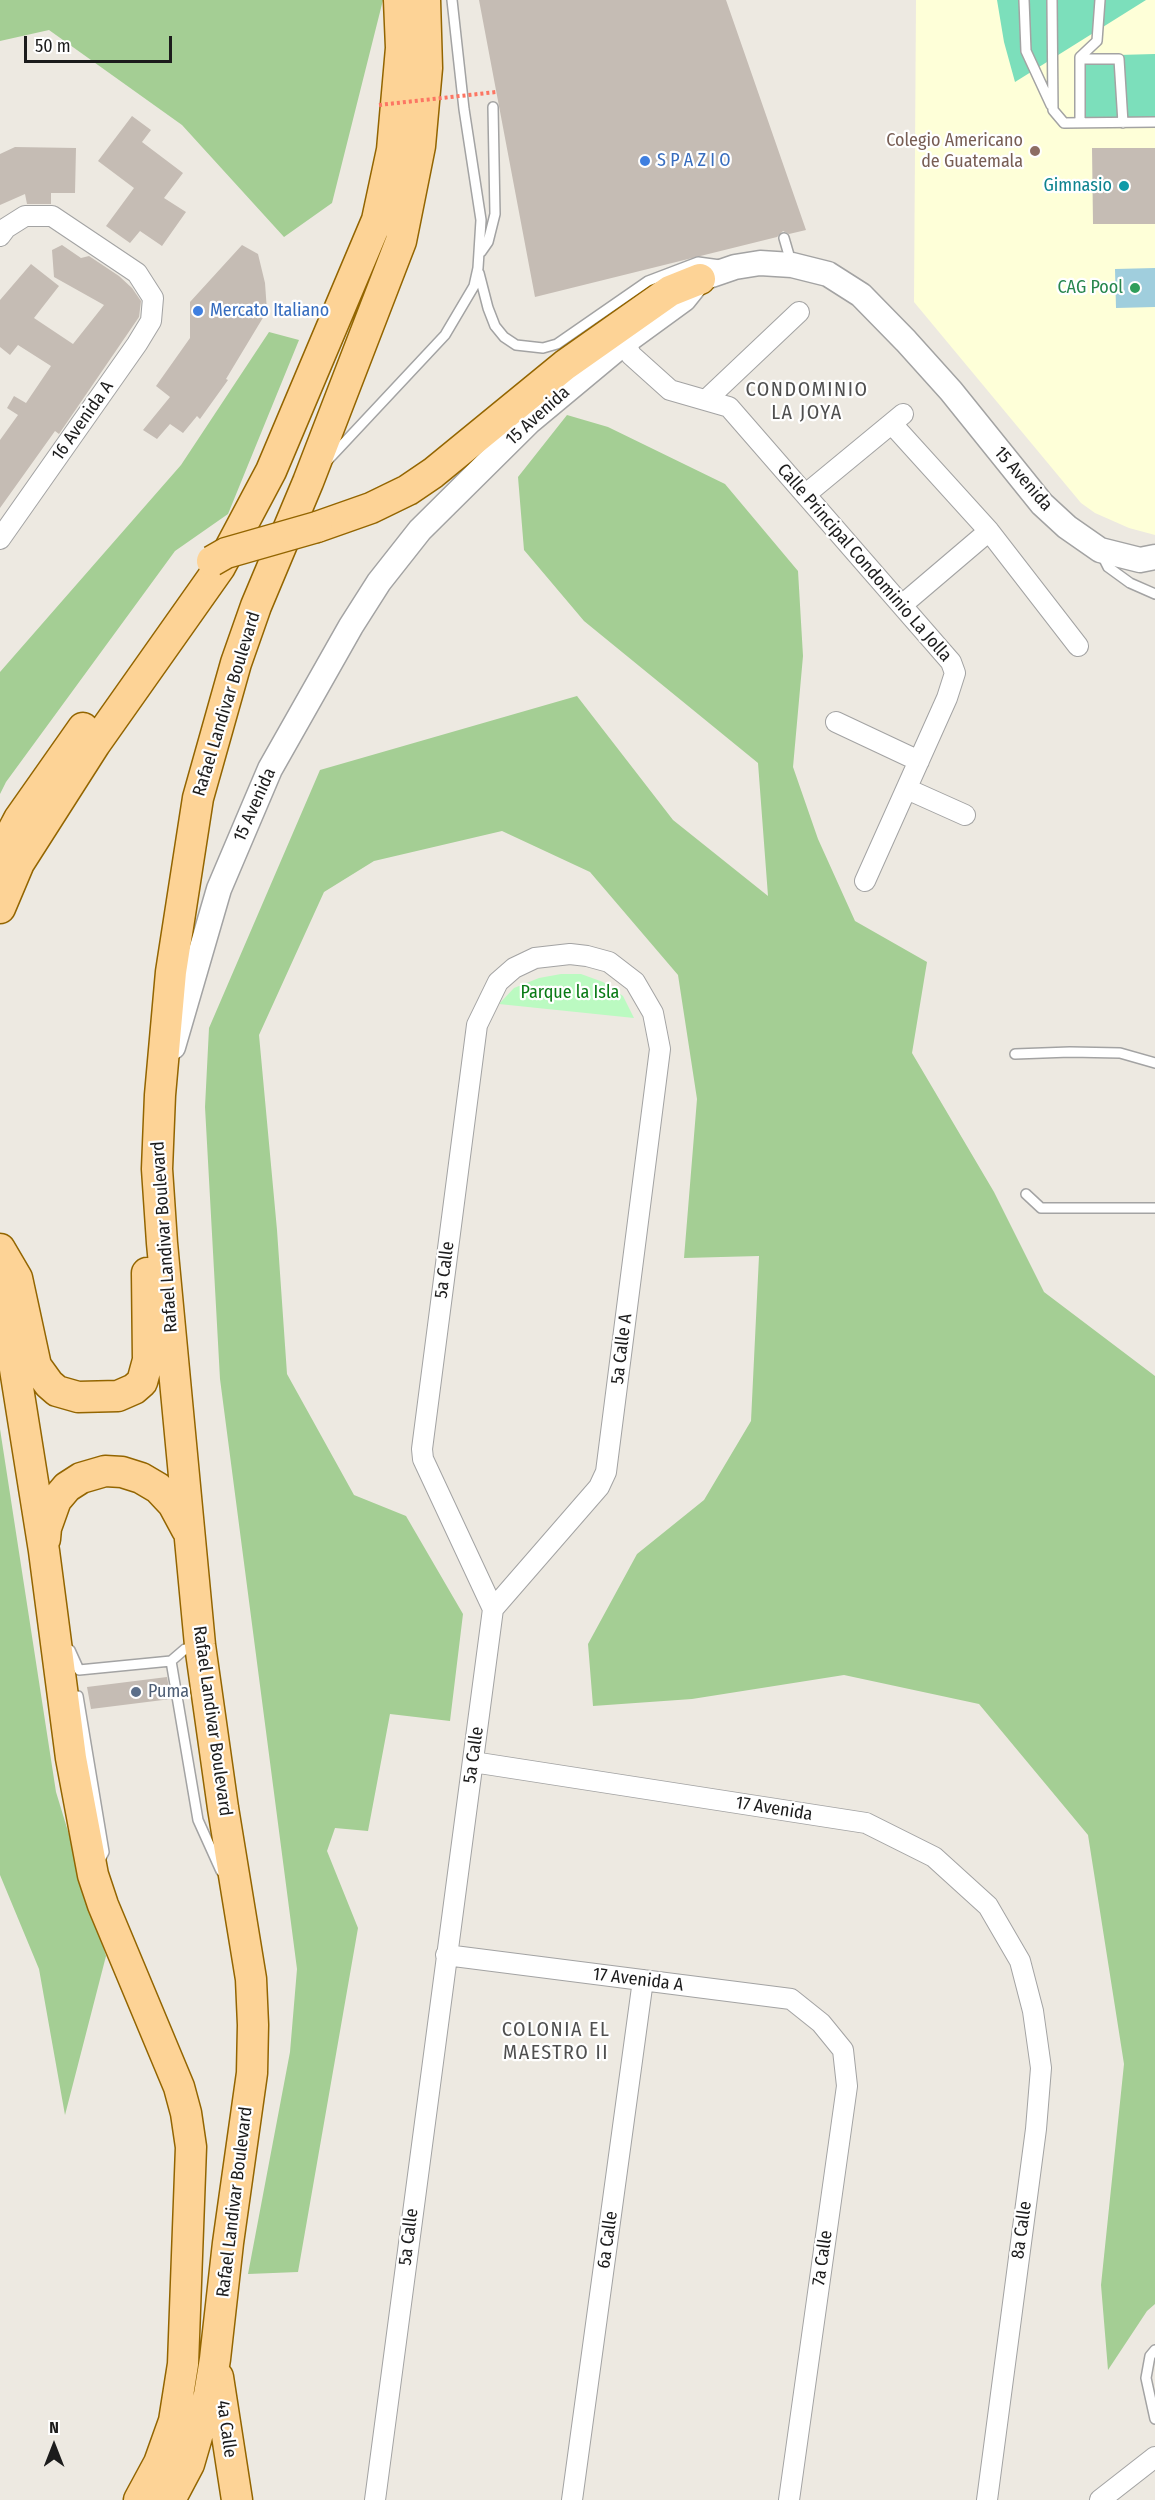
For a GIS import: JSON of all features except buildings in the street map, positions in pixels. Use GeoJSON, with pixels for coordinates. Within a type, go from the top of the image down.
{"type":"FeatureCollection","features":[{"type":"Feature","properties":{"kind":"main road"},"geometry":{"type":"LineString","coordinates":[[0,908],[20,862],[95,744],[220,567],[271,471],[378,220],[392,150],[401,48],[399,0]]}},
{"type":"Feature","properties":{"kind":"main road","name":"Rafael Landivar Boulevard"},"geometry":{"type":"LineString","coordinates":[[170,2500],[189,2464],[209,2395],[252,2073],[251,1978],[200,1645],[157,1169],[160,1095],[171,972],[198,798],[244,638],[308,482],[401,241],[420,146],[427,68],[425,0]]}},
{"type":"Feature","properties":{"kind":"main road"},"geometry":{"type":"LineString","coordinates":[[0,855],[19,819],[165,611],[193,576],[226,553],[360,512],[408,490],[433,473],[565,365],[670,291],[695,281]]}},
{"type":"Feature","properties":{"kind":"main road"},"geometry":{"type":"LineString","coordinates":[[0,1249],[17,1278],[36,1366],[49,1384],[57,1391],[78,1397],[118,1396],[134,1389],[142,1382],[148,1360],[145,1226],[157,1169]]}},
{"type":"Feature","properties":{"kind":"main road","name":"Rafael Landivar Boulevard"},"geometry":{"type":"LineString","coordinates":[[0,1275],[51,1556],[71,1758],[93,1875],[103,1905],[179,2087],[191,2147],[183,2364],[170,2431],[159,2463],[139,2500]]}},
{"type":"Feature","properties":{"kind":"main road"},"geometry":{"type":"LineString","coordinates":[[51,1556],[46,1528],[56,1500],[67,1487],[81,1478],[105,1471],[122,1472],[141,1478],[158,1488],[173,1504],[191,1538]]}},
{"type":"Feature","properties":{"kind":"main road","name":"4a Calle"},"geometry":{"type":"LineString","coordinates":[[215,2359],[237,2500]]}},
{"type":"Feature","properties":{"kind":"street","name":"16 Avenida A"},"geometry":{"type":"LineString","coordinates":[[0,236],[6,228],[25,216],[52,216],[137,273],[153,298],[151,321],[137,344],[0,539]]}},
{"type":"Feature","properties":{"kind":"street","name":"15 Avenida"},"geometry":{"type":"LineString","coordinates":[[160,1095],[219,889],[270,769],[351,626],[379,582],[420,530],[530,421],[625,342],[684,299],[695,281],[735,267],[760,263],[792,265],[828,274],[861,295],[951,391],[1042,504],[1067,527],[1100,550],[1140,560],[1155,557]]}},
{"type":"Feature","properties":{"kind":"street"},"geometry":{"type":"LineString","coordinates":[[706,400],[799,312]]}},
{"type":"Feature","properties":{"kind":"street","name":"Calle Principal Condominio La Jolla"},"geometry":{"type":"LineString","coordinates":[[625,342],[631,355],[670,390],[729,407],[951,662],[955,673],[947,698],[864,881]]}},
{"type":"Feature","properties":{"kind":"street"},"geometry":{"type":"LineString","coordinates":[[806,494],[897,419],[989,531],[1078,646]]}},
{"type":"Feature","properties":{"kind":"street"},"geometry":{"type":"LineString","coordinates":[[902,605],[989,531]]}},
{"type":"Feature","properties":{"kind":"street"},"geometry":{"type":"LineString","coordinates":[[836,722],[919,761]]}},
{"type":"Feature","properties":{"kind":"street"},"geometry":{"type":"LineString","coordinates":[[907,789],[965,815]]}},
{"type":"Feature","properties":{"kind":"street","name":"5a Calle"},"geometry":{"type":"LineString","coordinates":[[375,2500],[493,1609],[423,1460],[422,1449],[477,1025],[498,982],[514,969],[536,958],[570,954],[587,956],[609,962],[636,982],[653,1013],[660,1049]]}},
{"type":"Feature","properties":{"kind":"street","name":"5a Calle A"},"geometry":{"type":"LineString","coordinates":[[493,1609],[599,1487],[606,1472],[660,1049]]}},
{"type":"Feature","properties":{"kind":"street","name":"17 Avenida"},"geometry":{"type":"LineString","coordinates":[[473,1762],[866,1823],[934,1857],[961,1880],[988,1906],[1020,1960]]}},
{"type":"Feature","properties":{"kind":"street","name":"17 Avenida A"},"geometry":{"type":"LineString","coordinates":[[446,1955],[791,2000],[822,2023]]}},
{"type":"Feature","properties":{"kind":"street","name":"8a Calle"},"geometry":{"type":"LineString","coordinates":[[987,2500],[1036,2129],[1041,2067],[1033,2011],[1020,1960]]}},
{"type":"Feature","properties":{"kind":"street","name":"6a Calle"},"geometry":{"type":"LineString","coordinates":[[572,2500],[643,1980]]}},
{"type":"Feature","properties":{"kind":"street","name":"7a Calle"},"geometry":{"type":"LineString","coordinates":[[789,2500],[847,2086],[843,2050],[822,2023]]}},
{"type":"Feature","properties":{"kind":"street"},"geometry":{"type":"LineString","coordinates":[[1100,2500],[1155,2457]]}},
{"type":"Feature","properties":{"kind":"lane"},"geometry":{"type":"LineString","coordinates":[[308,482],[445,335],[474,286],[478,268],[481,220],[464,109],[452,0]]}},
{"type":"Feature","properties":{"kind":"lane"},"geometry":{"type":"LineString","coordinates":[[1024,0],[1026,51],[1053,110],[1064,123],[1155,122]]}},
{"type":"Feature","properties":{"kind":"lane"},"geometry":{"type":"LineString","coordinates":[[1052,0],[1053,110]]}},
{"type":"Feature","properties":{"kind":"lane"},"geometry":{"type":"LineString","coordinates":[[1080,123],[1080,60],[1081,55],[1097,41],[1100,0]]}},
{"type":"Feature","properties":{"kind":"lane"},"geometry":{"type":"LineString","coordinates":[[1080,60],[1119,59],[1122,123]]}},
{"type":"Feature","properties":{"kind":"lane"},"geometry":{"type":"LineString","coordinates":[[479,254],[488,242],[495,214],[493,107]]}},
{"type":"Feature","properties":{"kind":"lane"},"geometry":{"type":"LineString","coordinates":[[784,238],[792,265]]}},
{"type":"Feature","properties":{"kind":"lane"},"geometry":{"type":"LineString","coordinates":[[478,268],[495,326],[504,337],[516,345],[543,348],[557,344],[648,281],[676,268],[698,262],[735,267]]}},
{"type":"Feature","properties":{"kind":"lane"},"geometry":{"type":"LineString","coordinates":[[1100,550],[1108,567],[1130,582],[1155,594]]}},
{"type":"Feature","properties":{"kind":"lane"},"geometry":{"type":"LineString","coordinates":[[1015,1054],[1120,1053],[1155,1063]]}},
{"type":"Feature","properties":{"kind":"lane"},"geometry":{"type":"LineString","coordinates":[[1026,1194],[1041,1208],[1155,1208]]}},
{"type":"Feature","properties":{"kind":"lane"},"geometry":{"type":"LineString","coordinates":[[69,1644],[75,1678]]}},
{"type":"Feature","properties":{"kind":"lane"},"geometry":{"type":"LineString","coordinates":[[71,1655],[79,1670],[171,1661],[185,1649],[200,1645]]}},
{"type":"Feature","properties":{"kind":"lane"},"geometry":{"type":"LineString","coordinates":[[171,1661],[198,1820],[241,1914]]}},
{"type":"Feature","properties":{"kind":"lane"},"geometry":{"type":"LineString","coordinates":[[77,1690],[104,1852],[93,1875]]}},
{"type":"Feature","properties":{"kind":"lane"},"geometry":{"type":"LineString","coordinates":[[1155,2350],[1150,2356],[1146,2378],[1155,2419]]}},
{"type":"Feature","properties":{"kind":"path"},"geometry":{"type":"LineString","coordinates":[[379,105],[496,92]]}},
{"type":"Feature","properties":{"kind":"shaded area","name":"Colegio Americano de Guatemala"},"geometry":{"type":"Polygon","coordinates":[[[916,0],[1155,0],[1155,535],[1129,528],[1095,513],[1081,503],[914,302],[916,0]]]}},
{"type":"Feature","properties":{"kind":"green space"},"geometry":{"type":"Polygon","coordinates":[[[0,0],[383,0],[332,203],[284,237],[182,125],[49,30],[0,41],[0,0]]]}},
{"type":"Feature","properties":{"kind":"green space"},"geometry":{"type":"Polygon","coordinates":[[[997,0],[1146,0],[1015,82],[1004,42],[997,0]]]}},
{"type":"Feature","properties":{"kind":"green space"},"geometry":{"type":"Polygon","coordinates":[[[1155,54],[1155,124],[1083,126],[1081,56],[1155,54]]]}},
{"type":"Feature","properties":{"kind":"green space"},"geometry":{"type":"Polygon","coordinates":[[[269,332],[299,340],[228,514],[175,551],[6,782],[0,794],[0,672],[181,465],[269,332]]]}},
{"type":"Feature","properties":{"kind":"green space"},"geometry":{"type":"Polygon","coordinates":[[[567,415],[608,427],[725,484],[798,571],[803,656],[793,767],[818,839],[855,921],[927,962],[912,1053],[994,1192],[1044,1292],[1155,1376],[1155,2304],[1147,2311],[1108,2370],[1101,2285],[1124,2064],[1088,1835],[979,1704],[844,1675],[692,1699],[593,1706],[588,1644],[637,1554],[704,1500],[751,1421],[759,1256],[684,1258],[697,1099],[678,975],[590,872],[502,831],[374,861],[324,892],[259,1035],[277,1230],[287,1374],[354,1495],[406,1516],[463,1614],[450,1721],[390,1714],[368,1831],[335,1828],[327,1851],[358,1928],[298,2272],[248,2274],[290,2052],[297,1969],[220,1379],[205,1107],[209,1028],[320,770],[577,696],[673,820],[768,896],[758,763],[584,621],[524,550],[518,477],[567,415]]]}},
{"type":"Feature","properties":{"kind":"green space","name":"Parque la Isla"},"geometry":{"type":"Polygon","coordinates":[[[561,974],[581,974],[603,982],[623,996],[634,1018],[499,1004],[514,988],[539,978],[561,974]]]}},
{"type":"Feature","properties":{"kind":"green space"},"geometry":{"type":"Polygon","coordinates":[[[0,1429],[56,1792],[106,1956],[65,2115],[39,1969],[0,1875],[0,1429]]]}},
{"type":"Feature","properties":{"kind":"water","name":"CAG Pool"},"geometry":{"type":"Polygon","coordinates":[[[1155,268],[1155,307],[1116,308],[1115,269],[1155,268]]]}},
{"type":"Feature","properties":{"kind":"place","name":"Colegio Americano de Guatemala"},"geometry":{"type":"Point","coordinates":[1035,151]}},
{"type":"Feature","properties":{"kind":"place","name":"S P A Z I O"},"geometry":{"type":"Point","coordinates":[645,161]}},
{"type":"Feature","properties":{"kind":"place","name":"Gimnasio"},"geometry":{"type":"Point","coordinates":[1124,186]}},
{"type":"Feature","properties":{"kind":"place","name":"CAG Pool"},"geometry":{"type":"Point","coordinates":[1135,288]}},
{"type":"Feature","properties":{"kind":"place","name":"Mercato Italiano"},"geometry":{"type":"Point","coordinates":[198,311]}},
{"type":"Feature","properties":{"kind":"place","name":"Puma"},"geometry":{"type":"Point","coordinates":[136,1692]}},
{"type":"Feature","properties":{"kind":"district","name":"CONDOMINIO LA JOYA"},"geometry":{"type":"Point","coordinates":[807,402]}},
{"type":"Feature","properties":{"kind":"district","name":"COLONIA EL MAESTRO II"},"geometry":{"type":"Point","coordinates":[556,2042]}}]}
